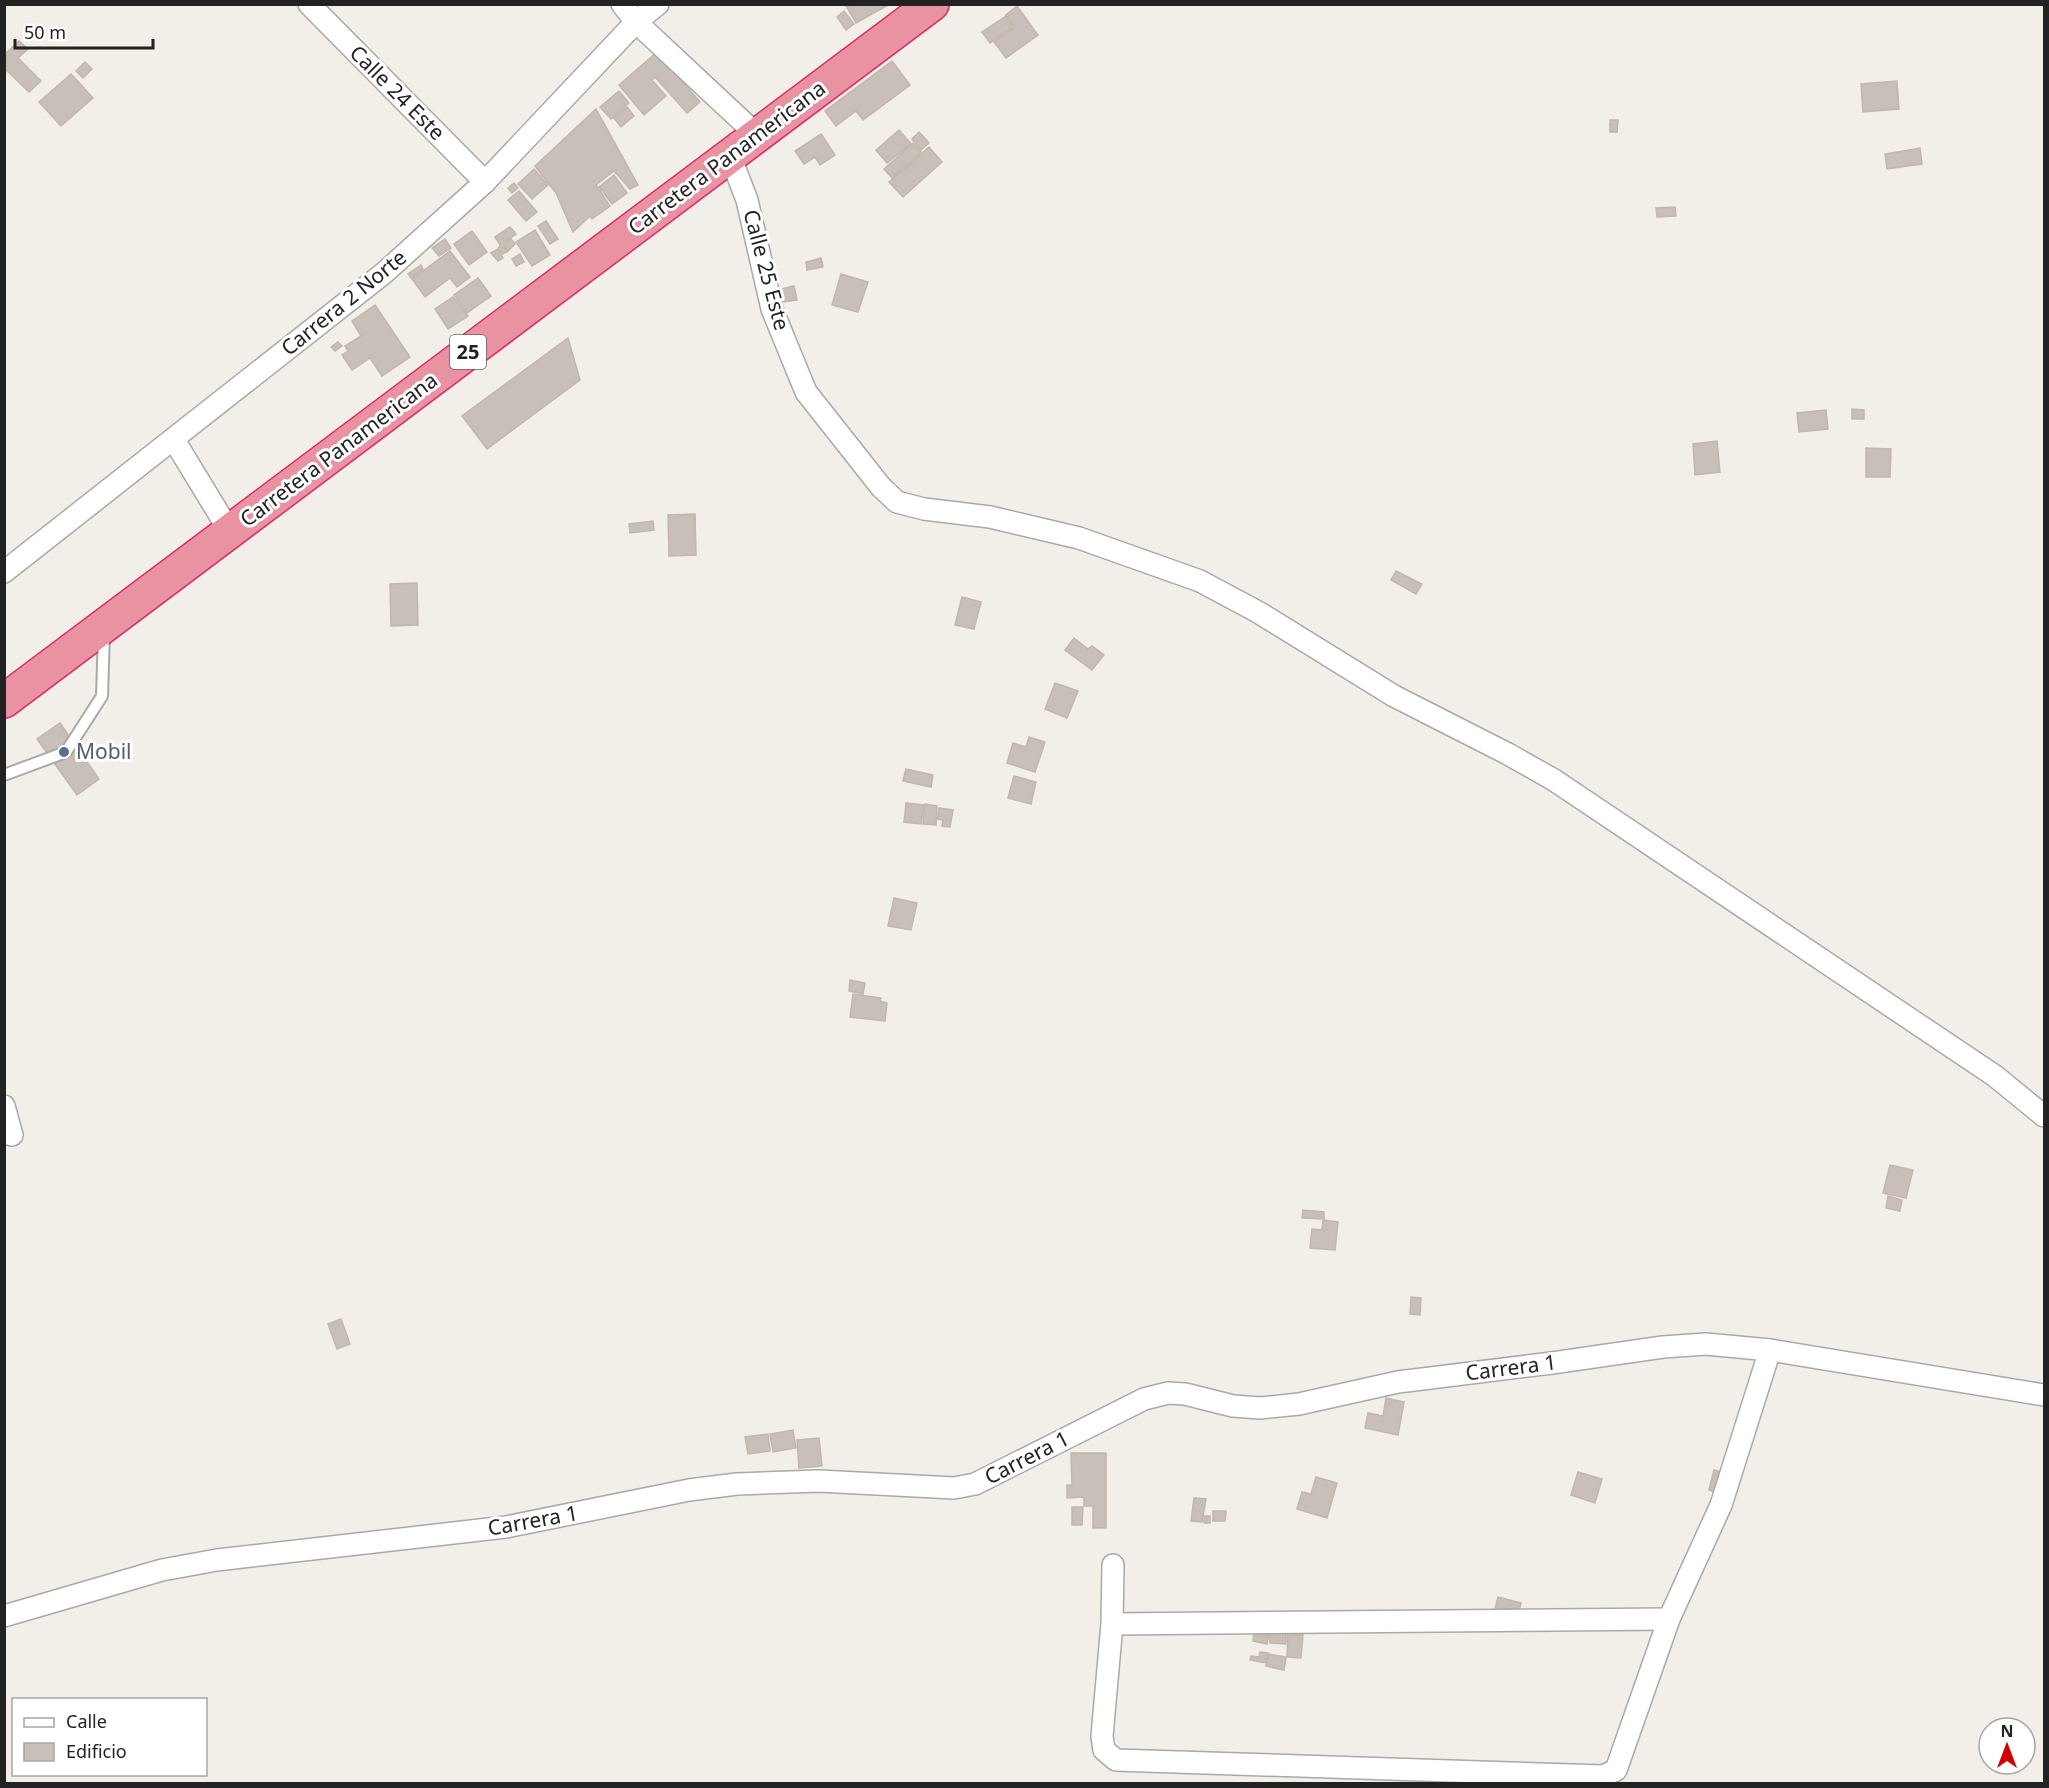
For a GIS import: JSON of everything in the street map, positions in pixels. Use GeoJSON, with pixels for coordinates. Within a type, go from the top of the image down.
{"type":"FeatureCollection","features":[{"type":"Feature","properties":{"kind":"highway","name":"Carretera Panamericana"},"geometry":{"type":"LineString","coordinates":[[4,701],[932,4]]}},
{"type":"Feature","properties":{"kind":"street","name":"Calle 24 Este"},"geometry":{"type":"LineString","coordinates":[[309,4],[485,182]]}},
{"type":"Feature","properties":{"kind":"street"},"geometry":{"type":"LineString","coordinates":[[622,4],[636,22],[757,135]]}},
{"type":"Feature","properties":{"kind":"street","name":"Carrera 2 Norte"},"geometry":{"type":"LineString","coordinates":[[4,572],[384,273],[485,182],[636,22],[658,4]]}},
{"type":"Feature","properties":{"kind":"street","name":"Calle 25 Este"},"geometry":{"type":"LineString","coordinates":[[730,156],[747,200],[772,309],[806,392],[881,487],[897,502],[924,509],[990,518],[1079,538],[1200,581],[1258,612],[1394,696],[1554,780],[1995,1076],[2044,1116]]}},
{"type":"Feature","properties":{"kind":"street"},"geometry":{"type":"LineString","coordinates":[[174,440],[230,532]]}},
{"type":"Feature","properties":{"kind":"street"},"geometry":{"type":"LineString","coordinates":[[4,1106],[12,1136]]}},
{"type":"Feature","properties":{"kind":"street","name":"Carrera 1"},"geometry":{"type":"LineString","coordinates":[[4,1616],[162,1570],[217,1560],[506,1527],[689,1490],[737,1484],[819,1481],[954,1488],[975,1484],[1144,1399],[1168,1393],[1185,1394],[1233,1406],[1260,1408],[1299,1404],[1398,1382],[1663,1347],[1706,1344],[1770,1350],[2044,1395]]}},
{"type":"Feature","properties":{"kind":"street"},"geometry":{"type":"LineString","coordinates":[[1113,1565],[1112,1624],[1102,1736],[1104,1750],[1116,1760],[1603,1776],[1616,1770],[1669,1619],[1721,1505],[1770,1350]]}},
{"type":"Feature","properties":{"kind":"street"},"geometry":{"type":"LineString","coordinates":[[1112,1624],[1669,1619]]}},
{"type":"Feature","properties":{"kind":"lane"},"geometry":{"type":"LineString","coordinates":[[4,775],[66,752],[102,696],[104,626]]}},
{"type":"Feature","properties":{"kind":"building"},"geometry":{"type":"Polygon","coordinates":[[[845,4],[890,4],[856,23],[845,4]]]}},
{"type":"Feature","properties":{"kind":"building"},"geometry":{"type":"Polygon","coordinates":[[[1017,6],[1038,35],[1006,58],[994,42],[1015,27],[1006,15],[1017,6]]]}},
{"type":"Feature","properties":{"kind":"building"},"geometry":{"type":"Polygon","coordinates":[[[844,11],[854,24],[846,30],[837,17],[844,11]]]}},
{"type":"Feature","properties":{"kind":"building"},"geometry":{"type":"Polygon","coordinates":[[[1006,16],[1013,27],[990,43],[982,32],[1006,16]]]}},
{"type":"Feature","properties":{"kind":"building"},"geometry":{"type":"Polygon","coordinates":[[[19,41],[28,49],[18,58],[41,81],[29,92],[4,68],[4,55],[19,41]]]}},
{"type":"Feature","properties":{"kind":"building"},"geometry":{"type":"Polygon","coordinates":[[[657,52],[700,102],[687,113],[655,77],[652,80],[666,96],[644,115],[619,85],[657,52]]]}},
{"type":"Feature","properties":{"kind":"building"},"geometry":{"type":"Polygon","coordinates":[[[892,61],[910,85],[863,120],[856,111],[836,126],[825,111],[892,61]]]}},
{"type":"Feature","properties":{"kind":"building"},"geometry":{"type":"Polygon","coordinates":[[[85,62],[92,69],[83,78],[76,71],[85,62]]]}},
{"type":"Feature","properties":{"kind":"building"},"geometry":{"type":"Polygon","coordinates":[[[71,74],[93,98],[61,126],[39,102],[71,74]]]}},
{"type":"Feature","properties":{"kind":"building"},"geometry":{"type":"Polygon","coordinates":[[[1897,81],[1899,109],[1863,112],[1861,84],[1897,81]]]}},
{"type":"Feature","properties":{"kind":"building"},"geometry":{"type":"Polygon","coordinates":[[[619,91],[629,103],[611,119],[600,107],[619,91]]]}},
{"type":"Feature","properties":{"kind":"building"},"geometry":{"type":"Polygon","coordinates":[[[627,107],[634,116],[621,127],[614,118],[627,107]]]}},
{"type":"Feature","properties":{"kind":"building"},"geometry":{"type":"Polygon","coordinates":[[[596,109],[638,185],[630,189],[614,171],[596,185],[610,206],[592,219],[590,216],[573,232],[556,193],[535,166],[596,109]]]}},
{"type":"Feature","properties":{"kind":"building"},"geometry":{"type":"Polygon","coordinates":[[[1610,120],[1618,120],[1617,132],[1610,132],[1610,120]]]}},
{"type":"Feature","properties":{"kind":"building"},"geometry":{"type":"Polygon","coordinates":[[[899,130],[911,144],[887,163],[876,150],[899,130]]]}},
{"type":"Feature","properties":{"kind":"building"},"geometry":{"type":"Polygon","coordinates":[[[919,132],[929,143],[921,150],[912,139],[919,132]]]}},
{"type":"Feature","properties":{"kind":"building"},"geometry":{"type":"Polygon","coordinates":[[[821,134],[835,155],[820,165],[815,157],[804,164],[795,151],[821,134]]]}},
{"type":"Feature","properties":{"kind":"building"},"geometry":{"type":"Polygon","coordinates":[[[913,143],[921,152],[892,178],[884,169],[913,143]]]}},
{"type":"Feature","properties":{"kind":"building"},"geometry":{"type":"Polygon","coordinates":[[[929,147],[942,162],[903,197],[889,182],[929,147]]]}},
{"type":"Feature","properties":{"kind":"building"},"geometry":{"type":"Polygon","coordinates":[[[1920,148],[1922,164],[1887,169],[1885,154],[1920,148]]]}},
{"type":"Feature","properties":{"kind":"building"},"geometry":{"type":"Polygon","coordinates":[[[534,169],[548,185],[532,199],[518,184],[534,169]]]}},
{"type":"Feature","properties":{"kind":"building"},"geometry":{"type":"Polygon","coordinates":[[[614,175],[627,193],[612,204],[599,187],[614,175]]]}},
{"type":"Feature","properties":{"kind":"building"},"geometry":{"type":"Polygon","coordinates":[[[514,183],[518,188],[512,193],[508,188],[514,183]]]}},
{"type":"Feature","properties":{"kind":"building"},"geometry":{"type":"Polygon","coordinates":[[[519,191],[537,212],[526,221],[508,200],[519,191]]]}},
{"type":"Feature","properties":{"kind":"building"},"geometry":{"type":"Polygon","coordinates":[[[1675,207],[1676,216],[1657,217],[1656,208],[1675,207]]]}},
{"type":"Feature","properties":{"kind":"building"},"geometry":{"type":"Polygon","coordinates":[[[546,221],[558,239],[550,244],[538,226],[546,221]]]}},
{"type":"Feature","properties":{"kind":"building"},"geometry":{"type":"Polygon","coordinates":[[[510,227],[516,234],[500,245],[495,237],[510,227]]]}},
{"type":"Feature","properties":{"kind":"building"},"geometry":{"type":"Polygon","coordinates":[[[535,230],[550,255],[532,266],[516,242],[535,230]]]}},
{"type":"Feature","properties":{"kind":"building"},"geometry":{"type":"Polygon","coordinates":[[[472,231],[487,252],[469,265],[454,244],[472,231]]]}},
{"type":"Feature","properties":{"kind":"building"},"geometry":{"type":"Polygon","coordinates":[[[445,239],[451,248],[439,256],[432,248],[445,239]]]}},
{"type":"Feature","properties":{"kind":"building"},"geometry":{"type":"Polygon","coordinates":[[[511,239],[515,244],[508,251],[503,245],[511,239]]]}},
{"type":"Feature","properties":{"kind":"building"},"geometry":{"type":"Polygon","coordinates":[[[500,245],[508,251],[503,254],[498,249],[500,245]]]}},
{"type":"Feature","properties":{"kind":"building"},"geometry":{"type":"Polygon","coordinates":[[[498,249],[503,258],[498,261],[491,253],[498,249]]]}},
{"type":"Feature","properties":{"kind":"building"},"geometry":{"type":"Polygon","coordinates":[[[450,251],[470,277],[457,287],[450,278],[425,297],[412,279],[450,251]]]}},
{"type":"Feature","properties":{"kind":"building"},"geometry":{"type":"Polygon","coordinates":[[[520,254],[524,262],[516,266],[512,259],[520,254]]]}},
{"type":"Feature","properties":{"kind":"building"},"geometry":{"type":"Polygon","coordinates":[[[821,258],[823,267],[807,270],[806,262],[821,258]]]}},
{"type":"Feature","properties":{"kind":"building"},"geometry":{"type":"Polygon","coordinates":[[[421,265],[423,269],[411,278],[408,274],[421,265]]]}},
{"type":"Feature","properties":{"kind":"building"},"geometry":{"type":"Polygon","coordinates":[[[841,274],[868,282],[858,312],[832,305],[841,274]]]}},
{"type":"Feature","properties":{"kind":"building"},"geometry":{"type":"Polygon","coordinates":[[[478,278],[491,296],[467,313],[454,295],[478,278]]]}},
{"type":"Feature","properties":{"kind":"building"},"geometry":{"type":"Polygon","coordinates":[[[794,286],[797,300],[784,302],[781,289],[794,286]]]}},
{"type":"Feature","properties":{"kind":"building"},"geometry":{"type":"Polygon","coordinates":[[[453,297],[468,316],[448,329],[435,309],[453,297]]]}},
{"type":"Feature","properties":{"kind":"building"},"geometry":{"type":"Polygon","coordinates":[[[375,305],[410,357],[382,376],[370,358],[352,370],[342,355],[348,351],[345,346],[361,336],[352,321],[375,305]]]}},
{"type":"Feature","properties":{"kind":"building"},"geometry":{"type":"Polygon","coordinates":[[[568,338],[580,380],[487,449],[462,416],[568,338]]]}},
{"type":"Feature","properties":{"kind":"building"},"geometry":{"type":"Polygon","coordinates":[[[338,342],[342,346],[335,351],[331,347],[338,342]]]}},
{"type":"Feature","properties":{"kind":"building"},"geometry":{"type":"Polygon","coordinates":[[[1852,409],[1864,410],[1864,419],[1852,419],[1852,409]]]}},
{"type":"Feature","properties":{"kind":"building"},"geometry":{"type":"Polygon","coordinates":[[[1826,410],[1828,429],[1799,432],[1797,413],[1826,410]]]}},
{"type":"Feature","properties":{"kind":"building"},"geometry":{"type":"Polygon","coordinates":[[[1717,441],[1720,472],[1695,475],[1693,444],[1717,441]]]}},
{"type":"Feature","properties":{"kind":"building"},"geometry":{"type":"Polygon","coordinates":[[[1866,448],[1891,449],[1890,477],[1866,477],[1866,448]]]}},
{"type":"Feature","properties":{"kind":"building"},"geometry":{"type":"Polygon","coordinates":[[[695,514],[696,555],[669,556],[668,515],[695,514]]]}},
{"type":"Feature","properties":{"kind":"building"},"geometry":{"type":"Polygon","coordinates":[[[653,521],[654,530],[630,533],[629,524],[653,521]]]}},
{"type":"Feature","properties":{"kind":"building"},"geometry":{"type":"Polygon","coordinates":[[[1396,571],[1422,584],[1416,594],[1391,580],[1396,571]]]}},
{"type":"Feature","properties":{"kind":"building"},"geometry":{"type":"Polygon","coordinates":[[[417,583],[418,625],[391,626],[390,584],[417,583]]]}},
{"type":"Feature","properties":{"kind":"building"},"geometry":{"type":"Polygon","coordinates":[[[962,597],[981,602],[974,629],[955,625],[962,597]]]}},
{"type":"Feature","properties":{"kind":"building"},"geometry":{"type":"Polygon","coordinates":[[[1074,638],[1088,649],[1092,646],[1104,655],[1092,670],[1065,650],[1074,638]]]}},
{"type":"Feature","properties":{"kind":"building"},"geometry":{"type":"Polygon","coordinates":[[[1055,683],[1078,691],[1067,718],[1045,709],[1055,683]]]}},
{"type":"Feature","properties":{"kind":"building","name":"Mobil"},"geometry":{"type":"Polygon","coordinates":[[[60,723],[99,779],[77,795],[37,739],[60,723]]]}},
{"type":"Feature","properties":{"kind":"building"},"geometry":{"type":"Polygon","coordinates":[[[1029,737],[1045,742],[1035,772],[1007,763],[1013,743],[1026,747],[1029,737]]]}},
{"type":"Feature","properties":{"kind":"building"},"geometry":{"type":"Polygon","coordinates":[[[906,769],[933,775],[931,787],[903,781],[906,769]]]}},
{"type":"Feature","properties":{"kind":"building"},"geometry":{"type":"Polygon","coordinates":[[[1014,776],[1036,782],[1031,804],[1008,798],[1014,776]]]}},
{"type":"Feature","properties":{"kind":"building"},"geometry":{"type":"Polygon","coordinates":[[[906,803],[924,805],[921,824],[904,822],[906,803]]]}},
{"type":"Feature","properties":{"kind":"building"},"geometry":{"type":"Polygon","coordinates":[[[925,804],[937,806],[936,825],[923,824],[925,804]]]}},
{"type":"Feature","properties":{"kind":"building"},"geometry":{"type":"Polygon","coordinates":[[[939,808],[953,810],[950,827],[942,826],[943,820],[937,819],[939,808]]]}},
{"type":"Feature","properties":{"kind":"building"},"geometry":{"type":"Polygon","coordinates":[[[894,898],[917,903],[911,930],[888,926],[894,898]]]}},
{"type":"Feature","properties":{"kind":"building"},"geometry":{"type":"Polygon","coordinates":[[[850,980],[865,983],[863,994],[849,991],[850,980]]]}},
{"type":"Feature","properties":{"kind":"building"},"geometry":{"type":"Polygon","coordinates":[[[853,994],[881,998],[880,1001],[887,1003],[885,1021],[850,1017],[853,994]]]}},
{"type":"Feature","properties":{"kind":"building"},"geometry":{"type":"Polygon","coordinates":[[[1890,1165],[1913,1170],[1906,1198],[1883,1193],[1890,1165]]]}},
{"type":"Feature","properties":{"kind":"building"},"geometry":{"type":"Polygon","coordinates":[[[1888,1196],[1902,1200],[1900,1211],[1886,1208],[1888,1196]]]}},
{"type":"Feature","properties":{"kind":"building"},"geometry":{"type":"Polygon","coordinates":[[[1303,1210],[1324,1212],[1324,1219],[1302,1218],[1303,1210]]]}},
{"type":"Feature","properties":{"kind":"building"},"geometry":{"type":"Polygon","coordinates":[[[1323,1220],[1338,1222],[1335,1250],[1310,1248],[1312,1229],[1322,1230],[1323,1220]]]}},
{"type":"Feature","properties":{"kind":"building"},"geometry":{"type":"Polygon","coordinates":[[[1411,1297],[1421,1298],[1420,1315],[1410,1314],[1411,1297]]]}},
{"type":"Feature","properties":{"kind":"building"},"geometry":{"type":"Polygon","coordinates":[[[341,1319],[350,1344],[337,1349],[328,1324],[341,1319]]]}},
{"type":"Feature","properties":{"kind":"building"},"geometry":{"type":"Polygon","coordinates":[[[1386,1398],[1404,1402],[1398,1435],[1365,1428],[1368,1413],[1383,1416],[1386,1398]]]}},
{"type":"Feature","properties":{"kind":"building"},"geometry":{"type":"Polygon","coordinates":[[[793,1430],[796,1448],[773,1452],[770,1434],[793,1430]]]}},
{"type":"Feature","properties":{"kind":"building"},"geometry":{"type":"Polygon","coordinates":[[[768,1434],[770,1451],[748,1454],[745,1437],[768,1434]]]}},
{"type":"Feature","properties":{"kind":"building"},"geometry":{"type":"Polygon","coordinates":[[[819,1438],[822,1466],[799,1468],[797,1440],[819,1438]]]}},
{"type":"Feature","properties":{"kind":"building"},"geometry":{"type":"Polygon","coordinates":[[[1071,1453],[1106,1453],[1106,1528],[1093,1528],[1093,1506],[1084,1506],[1084,1497],[1067,1498],[1067,1485],[1072,1485],[1071,1453]]]}},
{"type":"Feature","properties":{"kind":"building"},"geometry":{"type":"Polygon","coordinates":[[[1714,1470],[1729,1474],[1723,1494],[1709,1490],[1714,1470]]]}},
{"type":"Feature","properties":{"kind":"building"},"geometry":{"type":"Polygon","coordinates":[[[1578,1472],[1602,1479],[1595,1503],[1571,1495],[1578,1472]]]}},
{"type":"Feature","properties":{"kind":"building"},"geometry":{"type":"Polygon","coordinates":[[[1316,1477],[1337,1483],[1327,1518],[1297,1509],[1302,1492],[1311,1494],[1316,1477]]]}},
{"type":"Feature","properties":{"kind":"building"},"geometry":{"type":"Polygon","coordinates":[[[1194,1498],[1206,1499],[1202,1522],[1191,1521],[1194,1498]]]}},
{"type":"Feature","properties":{"kind":"building"},"geometry":{"type":"Polygon","coordinates":[[[1072,1507],[1083,1507],[1082,1525],[1072,1525],[1072,1507]]]}},
{"type":"Feature","properties":{"kind":"building"},"geometry":{"type":"Polygon","coordinates":[[[1213,1511],[1226,1511],[1225,1521],[1213,1521],[1213,1511]]]}},
{"type":"Feature","properties":{"kind":"building"},"geometry":{"type":"Polygon","coordinates":[[[1204,1516],[1210,1516],[1210,1523],[1204,1523],[1204,1516]]]}},
{"type":"Feature","properties":{"kind":"building"},"geometry":{"type":"Polygon","coordinates":[[[1498,1597],[1521,1603],[1518,1615],[1495,1609],[1498,1597]]]}},
{"type":"Feature","properties":{"kind":"building"},"geometry":{"type":"Polygon","coordinates":[[[1254,1632],[1269,1634],[1267,1644],[1253,1641],[1254,1632]]]}},
{"type":"Feature","properties":{"kind":"building"},"geometry":{"type":"Polygon","coordinates":[[[1270,1632],[1286,1633],[1286,1644],[1270,1643],[1270,1632]]]}},
{"type":"Feature","properties":{"kind":"building"},"geometry":{"type":"Polygon","coordinates":[[[1288,1634],[1303,1635],[1301,1658],[1287,1657],[1288,1634]]]}},
{"type":"Feature","properties":{"kind":"building"},"geometry":{"type":"Polygon","coordinates":[[[1260,1652],[1268,1653],[1266,1663],[1250,1660],[1251,1656],[1259,1657],[1260,1652]]]}},
{"type":"Feature","properties":{"kind":"building"},"geometry":{"type":"Polygon","coordinates":[[[1269,1654],[1286,1657],[1284,1670],[1266,1666],[1269,1654]]]}},
{"type":"Feature","properties":{"kind":"place","name":"Mobil"},"geometry":{"type":"Point","coordinates":[64,752]}}]}
